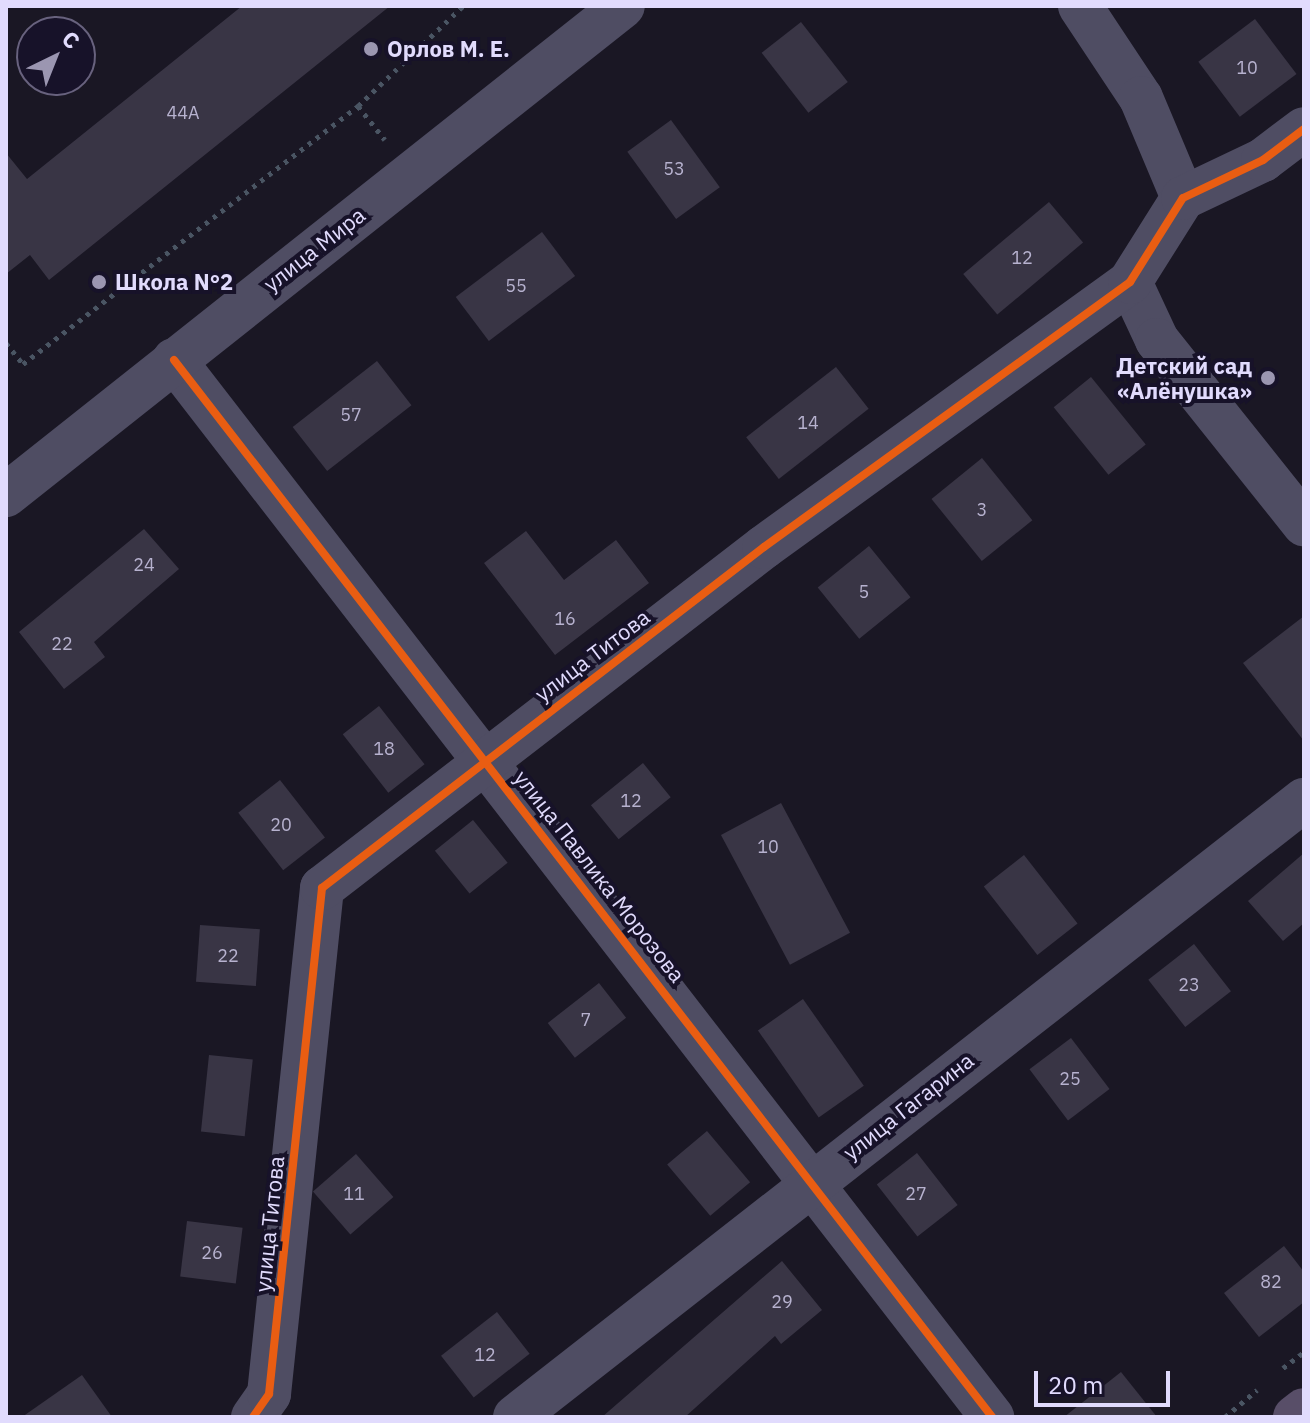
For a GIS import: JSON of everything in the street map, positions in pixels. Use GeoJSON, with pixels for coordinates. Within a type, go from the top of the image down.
{"type":"FeatureCollection","features":[{"type":"Feature","properties":{"kind":"main road"},"geometry":{"type":"LineString","coordinates":[[1295,1417],[1304,1410]]}},
{"type":"Feature","properties":{"kind":"street","name":"улица Мира"},"geometry":{"type":"LineString","coordinates":[[6,495],[623,6]]}},
{"type":"Feature","properties":{"kind":"street"},"geometry":{"type":"LineString","coordinates":[[1080,6],[1141,98],[1183,198],[1263,160],[1304,129]]}},
{"type":"Feature","properties":{"kind":"street","name":"улица Титова"},"geometry":{"type":"LineString","coordinates":[[253,1417],[269,1394],[322,888],[486,758],[764,547],[1130,282],[1183,198]]}},
{"type":"Feature","properties":{"kind":"street"},"geometry":{"type":"LineString","coordinates":[[1130,282],[1157,340],[1304,524]]}},
{"type":"Feature","properties":{"kind":"street","name":"улица Павлика Морозова"},"geometry":{"type":"LineString","coordinates":[[174,360],[486,758],[992,1417]]}},
{"type":"Feature","properties":{"kind":"street","name":"улица Гагарина"},"geometry":{"type":"LineString","coordinates":[[515,1417],[812,1181],[1304,800]]}},
{"type":"Feature","properties":{"kind":"path"},"geometry":{"type":"LineString","coordinates":[[6,343],[23,364],[358,106],[463,6]]}},
{"type":"Feature","properties":{"kind":"path"},"geometry":{"type":"LineString","coordinates":[[358,106],[391,149]]}},
{"type":"Feature","properties":{"kind":"building"},"geometry":{"type":"Polygon","coordinates":[[[242,6],[390,6],[49,280],[30,255],[6,274],[6,153],[27,179],[242,6]]]}},
{"type":"Feature","properties":{"kind":"building"},"geometry":{"type":"Polygon","coordinates":[[[1255,19],[1297,74],[1240,117],[1198,62],[1255,19]]]}},
{"type":"Feature","properties":{"kind":"building"},"geometry":{"type":"Polygon","coordinates":[[[801,22],[848,82],[808,113],[762,53],[801,22]]]}},
{"type":"Feature","properties":{"kind":"building"},"geometry":{"type":"Polygon","coordinates":[[[671,120],[720,187],[676,219],[627,152],[671,120]]]}},
{"type":"Feature","properties":{"kind":"building"},"geometry":{"type":"Polygon","coordinates":[[[1049,202],[1083,243],[997,315],[963,274],[1049,202]]]}},
{"type":"Feature","properties":{"kind":"building"},"geometry":{"type":"Polygon","coordinates":[[[542,232],[575,276],[489,341],[456,297],[542,232]]]}},
{"type":"Feature","properties":{"kind":"building"},"geometry":{"type":"Polygon","coordinates":[[[377,361],[411,405],[327,471],[293,427],[377,361]]]}},
{"type":"Feature","properties":{"kind":"building"},"geometry":{"type":"Polygon","coordinates":[[[836,367],[869,409],[779,479],[746,437],[836,367]]]}},
{"type":"Feature","properties":{"kind":"building"},"geometry":{"type":"Polygon","coordinates":[[[1091,377],[1146,445],[1108,475],[1054,407],[1091,377]]]}},
{"type":"Feature","properties":{"kind":"building"},"geometry":{"type":"Polygon","coordinates":[[[982,458],[1032,520],[982,561],[931,499],[982,458]]]}},
{"type":"Feature","properties":{"kind":"building"},"geometry":{"type":"Polygon","coordinates":[[[144,529],[179,569],[94,642],[105,657],[64,689],[19,632],[144,529]]]}},
{"type":"Feature","properties":{"kind":"building"},"geometry":{"type":"Polygon","coordinates":[[[526,531],[564,580],[616,540],[649,583],[555,655],[484,563],[526,531]]]}},
{"type":"Feature","properties":{"kind":"building"},"geometry":{"type":"Polygon","coordinates":[[[869,546],[911,597],[859,639],[818,588],[869,546]]]}},
{"type":"Feature","properties":{"kind":"building"},"geometry":{"type":"Polygon","coordinates":[[[1304,616],[1304,741],[1243,663],[1304,616]]]}},
{"type":"Feature","properties":{"kind":"building"},"geometry":{"type":"Polygon","coordinates":[[[379,706],[425,764],[388,793],[343,734],[379,706]]]}},
{"type":"Feature","properties":{"kind":"building"},"geometry":{"type":"Polygon","coordinates":[[[643,763],[671,797],[619,839],[591,805],[643,763]]]}},
{"type":"Feature","properties":{"kind":"building"},"geometry":{"type":"Polygon","coordinates":[[[280,780],[325,838],[283,870],[238,813],[280,780]]]}},
{"type":"Feature","properties":{"kind":"building"},"geometry":{"type":"Polygon","coordinates":[[[781,803],[850,933],[790,965],[721,835],[781,803]]]}},
{"type":"Feature","properties":{"kind":"building"},"geometry":{"type":"Polygon","coordinates":[[[473,820],[508,863],[470,894],[435,851],[473,820]]]}},
{"type":"Feature","properties":{"kind":"building"},"geometry":{"type":"Polygon","coordinates":[[[1304,853],[1304,923],[1283,941],[1248,901],[1304,853]]]}},
{"type":"Feature","properties":{"kind":"building"},"geometry":{"type":"Polygon","coordinates":[[[1024,855],[1078,924],[1037,955],[984,886],[1024,855]]]}},
{"type":"Feature","properties":{"kind":"building"},"geometry":{"type":"Polygon","coordinates":[[[200,925],[260,929],[256,986],[196,982],[200,925]]]}},
{"type":"Feature","properties":{"kind":"building"},"geometry":{"type":"Polygon","coordinates":[[[1194,944],[1231,991],[1185,1027],[1148,980],[1194,944]]]}},
{"type":"Feature","properties":{"kind":"building"},"geometry":{"type":"Polygon","coordinates":[[[599,983],[626,1018],[575,1058],[548,1023],[599,983]]]}},
{"type":"Feature","properties":{"kind":"building"},"geometry":{"type":"Polygon","coordinates":[[[803,999],[864,1086],[819,1117],[758,1031],[803,999]]]}},
{"type":"Feature","properties":{"kind":"building"},"geometry":{"type":"Polygon","coordinates":[[[1071,1038],[1110,1089],[1068,1120],[1029,1069],[1071,1038]]]}},
{"type":"Feature","properties":{"kind":"building"},"geometry":{"type":"Polygon","coordinates":[[[209,1055],[253,1060],[245,1136],[201,1132],[209,1055]]]}},
{"type":"Feature","properties":{"kind":"building"},"geometry":{"type":"Polygon","coordinates":[[[707,1131],[750,1182],[710,1216],[667,1164],[707,1131]]]}},
{"type":"Feature","properties":{"kind":"building"},"geometry":{"type":"Polygon","coordinates":[[[917,1153],[958,1205],[917,1236],[877,1184],[917,1153]]]}},
{"type":"Feature","properties":{"kind":"building"},"geometry":{"type":"Polygon","coordinates":[[[356,1154],[393,1197],[350,1234],[313,1191],[356,1154]]]}},
{"type":"Feature","properties":{"kind":"building"},"geometry":{"type":"Polygon","coordinates":[[[187,1221],[243,1228],[236,1283],[180,1277],[187,1221]]]}},
{"type":"Feature","properties":{"kind":"building"},"geometry":{"type":"Polygon","coordinates":[[[1284,1246],[1304,1272],[1304,1302],[1259,1337],[1224,1293],[1284,1246]]]}},
{"type":"Feature","properties":{"kind":"building"},"geometry":{"type":"Polygon","coordinates":[[[782,1261],[822,1310],[781,1344],[775,1336],[685,1417],[602,1417],[782,1261]]]}},
{"type":"Feature","properties":{"kind":"building"},"geometry":{"type":"Polygon","coordinates":[[[497,1312],[530,1354],[474,1397],[441,1356],[497,1312]]]}},
{"type":"Feature","properties":{"kind":"building"},"geometry":{"type":"Polygon","coordinates":[[[1121,1372],[1157,1417],[1064,1417],[1121,1372]]]}},
{"type":"Feature","properties":{"kind":"building"},"geometry":{"type":"Polygon","coordinates":[[[82,1375],[112,1417],[22,1417],[82,1375]]]}},
{"type":"Feature","properties":{"kind":"cycle path"},"geometry":{"type":"LineString","coordinates":[[253,1417],[269,1394],[322,888],[764,547],[1130,282],[1183,198],[1263,160],[1304,129]]}},
{"type":"Feature","properties":{"kind":"cycle path"},"geometry":{"type":"LineString","coordinates":[[174,360],[992,1417]]}},
{"type":"Feature","properties":{"kind":"place","name":"Орлов М. Е."},"geometry":{"type":"Point","coordinates":[371,49]}},
{"type":"Feature","properties":{"kind":"place","name":"Школа N°2"},"geometry":{"type":"Point","coordinates":[99,282]}},
{"type":"Feature","properties":{"kind":"place","name":"Детский сад «Алёнушка»"},"geometry":{"type":"Point","coordinates":[1268,378]}}]}
